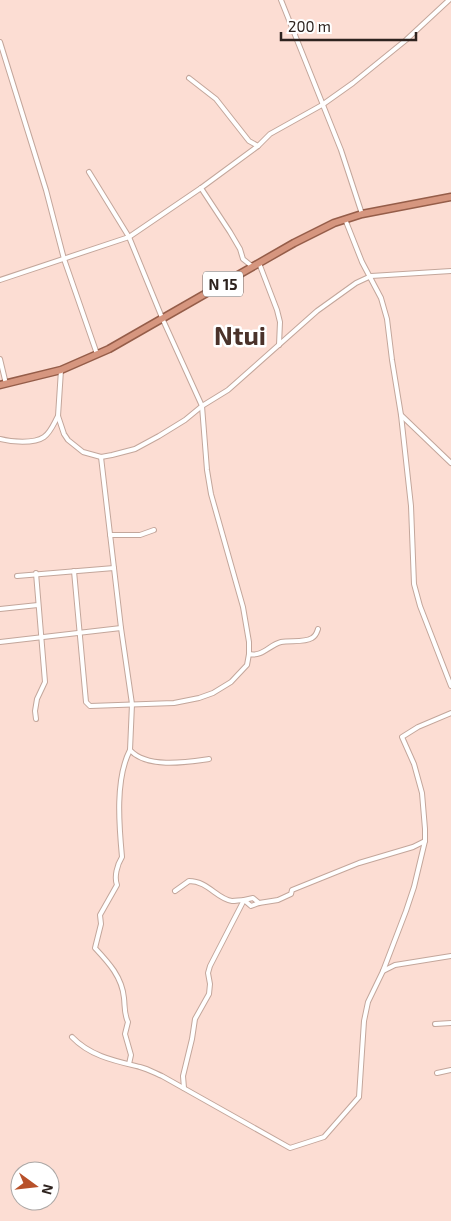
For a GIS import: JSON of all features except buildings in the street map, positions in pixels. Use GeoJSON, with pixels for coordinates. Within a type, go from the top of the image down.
{"type":"FeatureCollection","features":[{"type":"Feature","properties":{"kind":"highway","name":"N 15"},"geometry":{"type":"LineString","coordinates":[[3,384],[61,370],[127,340],[325,227],[362,214],[451,197]]}},
{"type":"Feature","properties":{"kind":"street"},"geometry":{"type":"LineString","coordinates":[[281,0],[341,150],[362,214]]}},
{"type":"Feature","properties":{"kind":"street"},"geometry":{"type":"LineString","coordinates":[[0,280],[129,237],[201,188],[258,146],[270,134],[322,104],[363,75],[406,40],[449,0]]}},
{"type":"Feature","properties":{"kind":"street"},"geometry":{"type":"LineString","coordinates":[[0,42],[46,190],[64,258],[97,354]]}},
{"type":"Feature","properties":{"kind":"street"},"geometry":{"type":"LineString","coordinates":[[189,78],[216,99],[249,141],[258,146]]}},
{"type":"Feature","properties":{"kind":"street"},"geometry":{"type":"LineString","coordinates":[[249,141],[251,151]]}},
{"type":"Feature","properties":{"kind":"street"},"geometry":{"type":"LineString","coordinates":[[74,571],[88,704],[93,707],[174,702],[199,698],[226,686],[247,665],[249,642],[243,607],[211,494],[207,470],[202,406],[163,320],[129,237],[90,172]]}},
{"type":"Feature","properties":{"kind":"street"},"geometry":{"type":"LineString","coordinates":[[201,188],[230,232],[244,259],[256,265],[277,310],[280,322],[279,345]]}},
{"type":"Feature","properties":{"kind":"street"},"geometry":{"type":"LineString","coordinates":[[345,219],[362,262],[381,298],[387,320],[401,415],[411,506],[414,584],[420,606],[451,686]]}},
{"type":"Feature","properties":{"kind":"street"},"geometry":{"type":"LineString","coordinates":[[61,370],[58,416],[64,434],[74,446],[83,452],[101,457],[112,456],[140,447],[177,425],[202,406],[228,390],[328,302],[356,283],[370,276],[451,271]]}},
{"type":"Feature","properties":{"kind":"street"},"geometry":{"type":"LineString","coordinates":[[0,359],[3,384]]}},
{"type":"Feature","properties":{"kind":"street"},"geometry":{"type":"LineString","coordinates":[[401,415],[451,464]]}},
{"type":"Feature","properties":{"kind":"street"},"geometry":{"type":"LineString","coordinates":[[0,439],[9,441],[38,439],[50,431],[58,416]]}},
{"type":"Feature","properties":{"kind":"street"},"geometry":{"type":"LineString","coordinates":[[101,457],[132,704],[130,750],[122,769],[121,782],[120,828],[122,857],[119,861],[116,877],[117,885],[100,915],[101,924],[95,948],[110,964],[120,981],[128,1022],[125,1034],[131,1056],[129,1064]]}},
{"type":"Feature","properties":{"kind":"street"},"geometry":{"type":"LineString","coordinates":[[110,535],[140,536],[154,530]]}},
{"type":"Feature","properties":{"kind":"street"},"geometry":{"type":"LineString","coordinates":[[17,576],[114,568]]}},
{"type":"Feature","properties":{"kind":"street"},"geometry":{"type":"LineString","coordinates":[[36,719],[37,699],[45,682],[38,605],[38,573]]}},
{"type":"Feature","properties":{"kind":"street"},"geometry":{"type":"LineString","coordinates":[[0,609],[38,605]]}},
{"type":"Feature","properties":{"kind":"street"},"geometry":{"type":"LineString","coordinates":[[0,642],[121,628]]}},
{"type":"Feature","properties":{"kind":"street"},"geometry":{"type":"LineString","coordinates":[[249,654],[260,654],[278,643],[310,639],[316,635],[318,628]]}},
{"type":"Feature","properties":{"kind":"street"},"geometry":{"type":"LineString","coordinates":[[72,1037],[80,1045],[97,1055],[159,1074],[290,1148],[321,1139],[359,1097],[364,1021],[368,1002],[383,971],[414,886],[425,841],[422,794],[414,764],[402,737],[418,727],[451,713]]}},
{"type":"Feature","properties":{"kind":"street"},"geometry":{"type":"LineString","coordinates":[[130,750],[134,754],[148,760],[170,763],[210,759]]}},
{"type":"Feature","properties":{"kind":"street"},"geometry":{"type":"LineString","coordinates":[[244,900],[252,906],[278,900],[291,894],[292,890],[359,863],[413,847],[425,841]]}},
{"type":"Feature","properties":{"kind":"street"},"geometry":{"type":"LineString","coordinates":[[175,892],[189,881],[194,881],[201,882],[231,901],[253,898],[259,903]]}},
{"type":"Feature","properties":{"kind":"street"},"geometry":{"type":"LineString","coordinates":[[184,1088],[183,1076],[195,1019],[209,994],[208,973],[210,966],[244,900]]}},
{"type":"Feature","properties":{"kind":"street"},"geometry":{"type":"LineString","coordinates":[[383,971],[395,965],[451,956]]}},
{"type":"Feature","properties":{"kind":"street"},"geometry":{"type":"LineString","coordinates":[[435,1024],[451,1023]]}},
{"type":"Feature","properties":{"kind":"street"},"geometry":{"type":"LineString","coordinates":[[437,1073],[451,1070]]}},
{"type":"Feature","properties":{"kind":"district","name":"Ntui"},"geometry":{"type":"Point","coordinates":[240,334]}}]}
